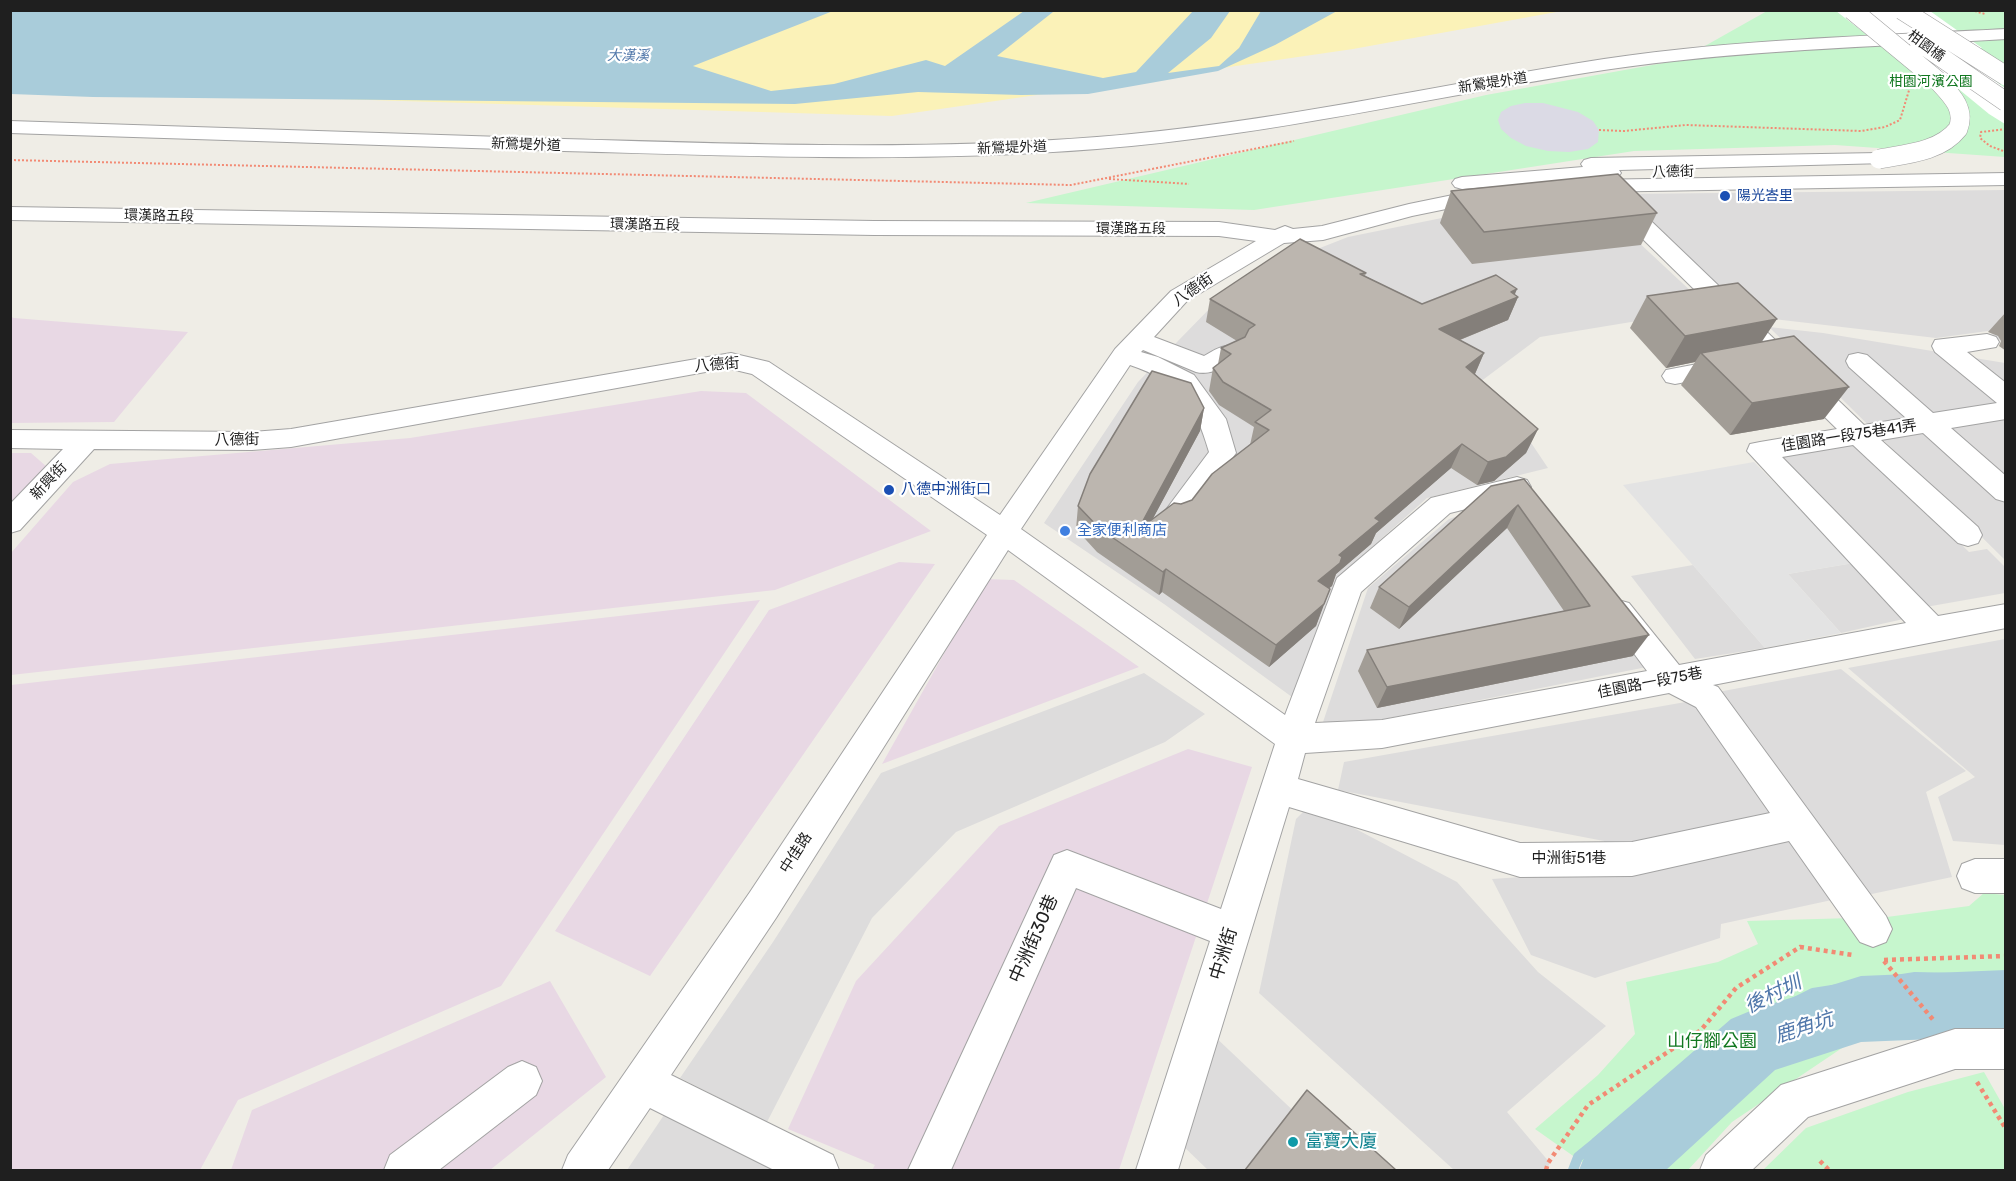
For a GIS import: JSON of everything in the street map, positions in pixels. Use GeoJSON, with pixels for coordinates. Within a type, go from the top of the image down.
{"type":"FeatureCollection","features":[{"type":"Feature","properties":{"kind":"street"},"geometry":{"type":"LineString","coordinates":[[1460,183],[1526,169],[1603,174],[1879,159],[1914,153],[1943,141],[1956,132],[1961,121],[1959,108],[1948,92],[1935,78],[1852,10]]}},
{"type":"Feature","properties":{"kind":"street","name":"柑園橋"},"geometry":{"type":"LineString","coordinates":[[1876,10],[2006,102]]}},
{"type":"Feature","properties":{"kind":"street"},"geometry":{"type":"LineString","coordinates":[[1902,10],[2006,76]]}},
{"type":"Feature","properties":{"kind":"street","name":"新鶯堤外道"},"geometry":{"type":"LineString","coordinates":[[10,127],[713,149],[836,151],[992,149],[1098,143],[1196,133],[1608,64],[1735,49],[2006,34]]}},
{"type":"Feature","properties":{"kind":"street","name":"八德街"},"geometry":{"type":"LineString","coordinates":[[10,439],[252,441],[291,438],[731,361],[760,368],[1004,532],[1131,347],[1179,296],[1313,215],[1460,183],[1577,173],[2006,168]]}},
{"type":"Feature","properties":{"kind":"street"},"geometry":{"type":"LineString","coordinates":[[1603,174],[1779,357],[1859,435],[1968,535]]}},
{"type":"Feature","properties":{"kind":"street","name":"八德街"},"geometry":{"type":"LineString","coordinates":[[1278,237],[1323,233],[1476,194],[1603,174],[2006,179]]}},
{"type":"Feature","properties":{"kind":"street","name":"環漢路五段"},"geometry":{"type":"LineString","coordinates":[[10,213],[874,228],[1219,229],[1278,237]]}},
{"type":"Feature","properties":{"kind":"street"},"geometry":{"type":"LineString","coordinates":[[1987,342],[1944,346],[2006,397]]}},
{"type":"Feature","properties":{"kind":"street"},"geometry":{"type":"LineString","coordinates":[[1131,347],[1205,366],[1230,352]]}},
{"type":"Feature","properties":{"kind":"street"},"geometry":{"type":"LineString","coordinates":[[1131,347],[1149,363],[1185,381],[1213,419],[1223,453],[1176,515]]}},
{"type":"Feature","properties":{"kind":"street"},"geometry":{"type":"LineString","coordinates":[[1675,376],[1779,357]]}},
{"type":"Feature","properties":{"kind":"street"},"geometry":{"type":"LineString","coordinates":[[1858,361],[2006,492]]}},
{"type":"Feature","properties":{"kind":"street","name":"佳園路一段75巷41弄"},"geometry":{"type":"LineString","coordinates":[[1932,630],[1760,450],[2006,410]]}},
{"type":"Feature","properties":{"kind":"street","name":"新興街"},"geometry":{"type":"LineString","coordinates":[[10,523],[87,440]]}},
{"type":"Feature","properties":{"kind":"street","name":"中洲街"},"geometry":{"type":"LineString","coordinates":[[1157,1170],[1293,739],[1348,586],[1441,505],[1520,486],[1534,505]]}},
{"type":"Feature","properties":{"kind":"street"},"geometry":{"type":"LineString","coordinates":[[1004,532],[1293,739]]}},
{"type":"Feature","properties":{"kind":"street","name":"中佳路"},"geometry":{"type":"LineString","coordinates":[[583,1170],[644,1083],[1004,532]]}},
{"type":"Feature","properties":{"kind":"street"},"geometry":{"type":"LineString","coordinates":[[1599,588],[1672,679],[1707,697],[1796,823],[1870,948]]}},
{"type":"Feature","properties":{"kind":"street","name":"佳園路一段75巷"},"geometry":{"type":"LineString","coordinates":[[1293,739],[1382,734],[2006,616]]}},
{"type":"Feature","properties":{"kind":"street","name":"中洲街51巷"},"geometry":{"type":"LineString","coordinates":[[1277,788],[1520,860],[1632,859],[1796,823]]}},
{"type":"Feature","properties":{"kind":"street","name":"中洲街30巷"},"geometry":{"type":"LineString","coordinates":[[929,1170],[1067,867],[1231,931]]}},
{"type":"Feature","properties":{"kind":"street"},"geometry":{"type":"LineString","coordinates":[[1721,1170],[1796,1100],[1955,1049],[2006,1049]]}},
{"type":"Feature","properties":{"kind":"street"},"geometry":{"type":"LineString","coordinates":[[405,1170],[522,1081]]}},
{"type":"Feature","properties":{"kind":"street"},"geometry":{"type":"LineString","coordinates":[[644,1083],[818,1170]]}},
{"type":"Feature","properties":{"kind":"path"},"geometry":{"type":"LineString","coordinates":[[1599,130],[1686,125],[1869,129],[1885,127],[1900,120],[1912,81]]}},
{"type":"Feature","properties":{"kind":"path"},"geometry":{"type":"LineString","coordinates":[[2006,129],[1985,130],[1981,132],[1980,138],[1990,146],[2006,152]]}},
{"type":"Feature","properties":{"kind":"path"},"geometry":{"type":"LineString","coordinates":[[1102,179],[1188,184]]}},
{"type":"Feature","properties":{"kind":"path"},"geometry":{"type":"LineString","coordinates":[[1546,1170],[1548,1163],[1588,1105],[1701,1030],[1736,988],[1800,947],[1870,948],[1884,960],[1937,1024]]}},
{"type":"Feature","properties":{"kind":"path"},"geometry":{"type":"LineString","coordinates":[[1884,960],[2006,956]]}},
{"type":"Feature","properties":{"kind":"path"},"geometry":{"type":"LineString","coordinates":[[1981,1086],[2006,1129]]}},
{"type":"Feature","properties":{"kind":"path"},"geometry":{"type":"LineString","coordinates":[[1820,1161],[1829,1170]]}},
{"type":"Feature","properties":{"kind":"shaded area"},"geometry":{"type":"Polygon","coordinates":[[[1543,103],[1578,112],[1593,121],[1599,130],[1598,142],[1588,149],[1569,152],[1548,151],[1526,146],[1511,138],[1501,129],[1498,120],[1501,112],[1511,106],[1543,103]]]}},
{"type":"Feature","properties":{"kind":"shaded area","name":"陽光峇里"},"geometry":{"type":"Polygon","coordinates":[[[2005,190],[2005,344],[1988,331],[1936,338],[1748,316],[1622,194],[2005,190]]]}},
{"type":"Feature","properties":{"kind":"shaded area"},"geometry":{"type":"Polygon","coordinates":[[[1589,196],[1710,309],[1540,337],[1480,382],[1513,416],[1548,468],[1427,498],[1336,579],[1292,697],[1164,604],[1044,523],[1138,382],[1217,301],[1297,257],[1348,237],[1506,205],[1589,196]]]}},
{"type":"Feature","properties":{"kind":"shaded area"},"geometry":{"type":"Polygon","coordinates":[[[11,317],[188,332],[114,422],[11,423],[11,317]]]}},
{"type":"Feature","properties":{"kind":"shaded area"},"geometry":{"type":"Polygon","coordinates":[[[1769,327],[1823,333],[2005,363],[2005,560],[1769,327]]]}},
{"type":"Feature","properties":{"kind":"shaded area"},"geometry":{"type":"Polygon","coordinates":[[[701,391],[746,393],[931,531],[775,590],[11,675],[11,553],[73,482],[110,464],[410,438],[701,391]]]}},
{"type":"Feature","properties":{"kind":"shaded area"},"geometry":{"type":"Polygon","coordinates":[[[1855,441],[1969,552],[1987,549],[2005,567],[2005,593],[1920,608],[1781,465],[1785,453],[1855,441]]]}},
{"type":"Feature","properties":{"kind":"shaded area"},"geometry":{"type":"Polygon","coordinates":[[[11,453],[31,453],[47,467],[11,505],[11,453]]]}},
{"type":"Feature","properties":{"kind":"shaded area"},"geometry":{"type":"Polygon","coordinates":[[[1754,462],[1854,563],[1788,574],[1841,633],[1765,648],[1623,485],[1754,462]]]}},
{"type":"Feature","properties":{"kind":"shaded area"},"geometry":{"type":"Polygon","coordinates":[[[1515,496],[1652,666],[1359,724],[1322,725],[1368,588],[1449,519],[1515,496]]]}},
{"type":"Feature","properties":{"kind":"shaded area"},"geometry":{"type":"Polygon","coordinates":[[[899,562],[935,564],[650,976],[555,931],[769,610],[899,562]]]}},
{"type":"Feature","properties":{"kind":"shaded area"},"geometry":{"type":"Polygon","coordinates":[[[1854,563],[1908,618],[1841,633],[1788,574],[1854,563]]]}},
{"type":"Feature","properties":{"kind":"shaded area"},"geometry":{"type":"Polygon","coordinates":[[[1693,565],[1765,648],[1695,659],[1631,576],[1693,565]]]}},
{"type":"Feature","properties":{"kind":"shaded area"},"geometry":{"type":"Polygon","coordinates":[[[986,579],[1014,580],[1139,667],[882,764],[986,579]]]}},
{"type":"Feature","properties":{"kind":"shaded area"},"geometry":{"type":"Polygon","coordinates":[[[760,600],[501,986],[238,1100],[200,1170],[11,1170],[11,685],[760,600]]]}},
{"type":"Feature","properties":{"kind":"shaded area"},"geometry":{"type":"Polygon","coordinates":[[[2005,639],[2005,845],[1953,841],[1938,797],[1975,777],[1848,668],[2005,639]]]}},
{"type":"Feature","properties":{"kind":"shaded area"},"geometry":{"type":"Polygon","coordinates":[[[1841,669],[1966,771],[1926,792],[1952,877],[1867,895],[1718,692],[1841,669]]]}},
{"type":"Feature","properties":{"kind":"shaded area"},"geometry":{"type":"Polygon","coordinates":[[[1144,673],[1205,714],[1165,742],[956,832],[872,918],[767,1122],[680,1078],[773,942],[881,773],[1144,673]]]}},
{"type":"Feature","properties":{"kind":"shaded area"},"geometry":{"type":"Polygon","coordinates":[[[1697,700],[1841,898],[1721,924],[1720,938],[1595,978],[1531,955],[1492,879],[1608,871],[1604,841],[1338,790],[1344,762],[1697,700]]]}},
{"type":"Feature","properties":{"kind":"shaded area"},"geometry":{"type":"Polygon","coordinates":[[[1188,749],[1252,767],[1119,1170],[872,1170],[875,1165],[788,1129],[856,981],[999,826],[1188,749]]]}},
{"type":"Feature","properties":{"kind":"shaded area"},"geometry":{"type":"Polygon","coordinates":[[[1310,805],[1457,882],[1538,972],[1606,1026],[1507,1112],[1550,1163],[1546,1170],[1454,1170],[1259,993],[1296,819],[1310,805]]]}},
{"type":"Feature","properties":{"kind":"shaded area"},"geometry":{"type":"Polygon","coordinates":[[[550,981],[606,1077],[490,1170],[231,1170],[252,1110],[550,981]]]}},
{"type":"Feature","properties":{"kind":"shaded area"},"geometry":{"type":"Polygon","coordinates":[[[1211,1033],[1356,1170],[1208,1170],[1180,1143],[1211,1033]]]}},
{"type":"Feature","properties":{"kind":"shaded area"},"geometry":{"type":"Polygon","coordinates":[[[664,1115],[783,1170],[627,1170],[664,1115]]]}},
{"type":"Feature","properties":{"kind":"sand","name":"大漢溪"},"geometry":{"type":"Polygon","coordinates":[[[11,11],[1562,11],[1353,49],[892,116],[11,89],[11,11]]]}},
{"type":"Feature","properties":{"kind":"green space","name":"柑園河濱公園"},"geometry":{"type":"Polygon","coordinates":[[[1767,11],[2005,11],[2005,157],[1835,145],[1634,151],[1254,210],[1026,203],[1486,95],[1680,60],[1767,11]]]}},
{"type":"Feature","properties":{"kind":"green space","name":"山仔腳公園"},"geometry":{"type":"Polygon","coordinates":[[[1984,893],[2005,895],[2005,1017],[1945,1016],[1845,1046],[1732,1122],[1688,1170],[1593,1170],[1535,1129],[1598,1075],[1635,1034],[1626,982],[1718,962],[1758,944],[1747,921],[1887,917],[1969,906],[1984,893]]]}},
{"type":"Feature","properties":{"kind":"green space"},"geometry":{"type":"Polygon","coordinates":[[[1984,1072],[2005,1109],[2005,1170],[1763,1170],[1806,1128],[1908,1092],[1984,1072]]]}},
{"type":"Feature","properties":{"kind":"water","name":"大漢溪"},"geometry":{"type":"Polygon","coordinates":[[[11,10],[833,11],[693,66],[771,91],[834,84],[926,60],[945,66],[1024,11],[1072,11],[1053,12],[997,56],[1103,78],[1136,72],[1193,11],[1230,11],[1211,38],[1168,73],[1219,66],[1239,48],[1261,11],[1337,11],[1275,45],[1218,71],[1088,94],[918,92],[795,104],[93,97],[11,94],[11,10]]]}},
{"type":"Feature","properties":{"kind":"pier"},"geometry":{"type":"Polygon","coordinates":[[[1836,11],[1930,11],[1982,48],[1951,49],[2005,88],[2005,124],[1989,114],[1910,49],[1885,49],[1836,11]]]}},
{"type":"Feature","properties":{"kind":"building"},"geometry":{"type":"Polygon","coordinates":[[[1618,174],[1657,213],[1484,232],[1451,191],[1618,174]]]}},
{"type":"Feature","properties":{"kind":"building"},"geometry":{"type":"Polygon","coordinates":[[[1300,239],[1366,273],[1360,274],[1422,304],[1496,275],[1517,289],[1511,292],[1518,297],[1439,329],[1484,353],[1466,367],[1538,429],[1506,457],[1488,462],[1462,444],[1375,518],[1380,521],[1339,555],[1342,557],[1340,563],[1318,581],[1330,589],[1324,604],[1276,645],[1166,569],[1163,572],[1100,529],[1078,506],[1090,474],[1152,371],[1191,383],[1204,408],[1138,530],[1174,503],[1181,504],[1192,500],[1212,474],[1269,430],[1255,422],[1271,410],[1223,382],[1213,368],[1231,354],[1221,348],[1245,337],[1249,329],[1255,325],[1210,299],[1300,239]]]}},
{"type":"Feature","properties":{"kind":"building"},"geometry":{"type":"Polygon","coordinates":[[[1738,283],[1777,319],[1685,336],[1647,296],[1738,283]]]}},
{"type":"Feature","properties":{"kind":"building"},"geometry":{"type":"Polygon","coordinates":[[[1794,336],[1849,387],[1752,403],[1701,353],[1794,336]]]}},
{"type":"Feature","properties":{"kind":"building"},"geometry":{"type":"Polygon","coordinates":[[[1524,479],[1649,635],[1387,687],[1367,650],[1590,606],[1518,505],[1409,607],[1379,587],[1491,486],[1524,479]]]}},
{"type":"Feature","properties":{"kind":"building"},"geometry":{"type":"Polygon","coordinates":[[[1307,1090],[1396,1170],[1245,1170],[1307,1090]]]}},
{"type":"Feature","properties":{"kind":"waterway","name":"後村圳"},"geometry":{"type":"LineString","coordinates":[[1573,1170],[1578,1157],[1727,1036],[1813,993],[1915,977],[2006,979]]}},
{"type":"Feature","properties":{"kind":"waterway","name":"鹿角坑"},"geometry":{"type":"LineString","coordinates":[[1615,1170],[1755,1043],[1861,1009],[2006,1003]]}},
{"type":"Feature","properties":{"kind":"place","name":"陽光峇里"},"geometry":{"type":"Point","coordinates":[1725,196]}},
{"type":"Feature","properties":{"kind":"place","name":"八德中洲街口"},"geometry":{"type":"Point","coordinates":[889,490]}},
{"type":"Feature","properties":{"kind":"place","name":"全家便利商店"},"geometry":{"type":"Point","coordinates":[1065,531]}},
{"type":"Feature","properties":{"kind":"place","name":"富寶大廈"},"geometry":{"type":"Point","coordinates":[1293,1142]}}]}
